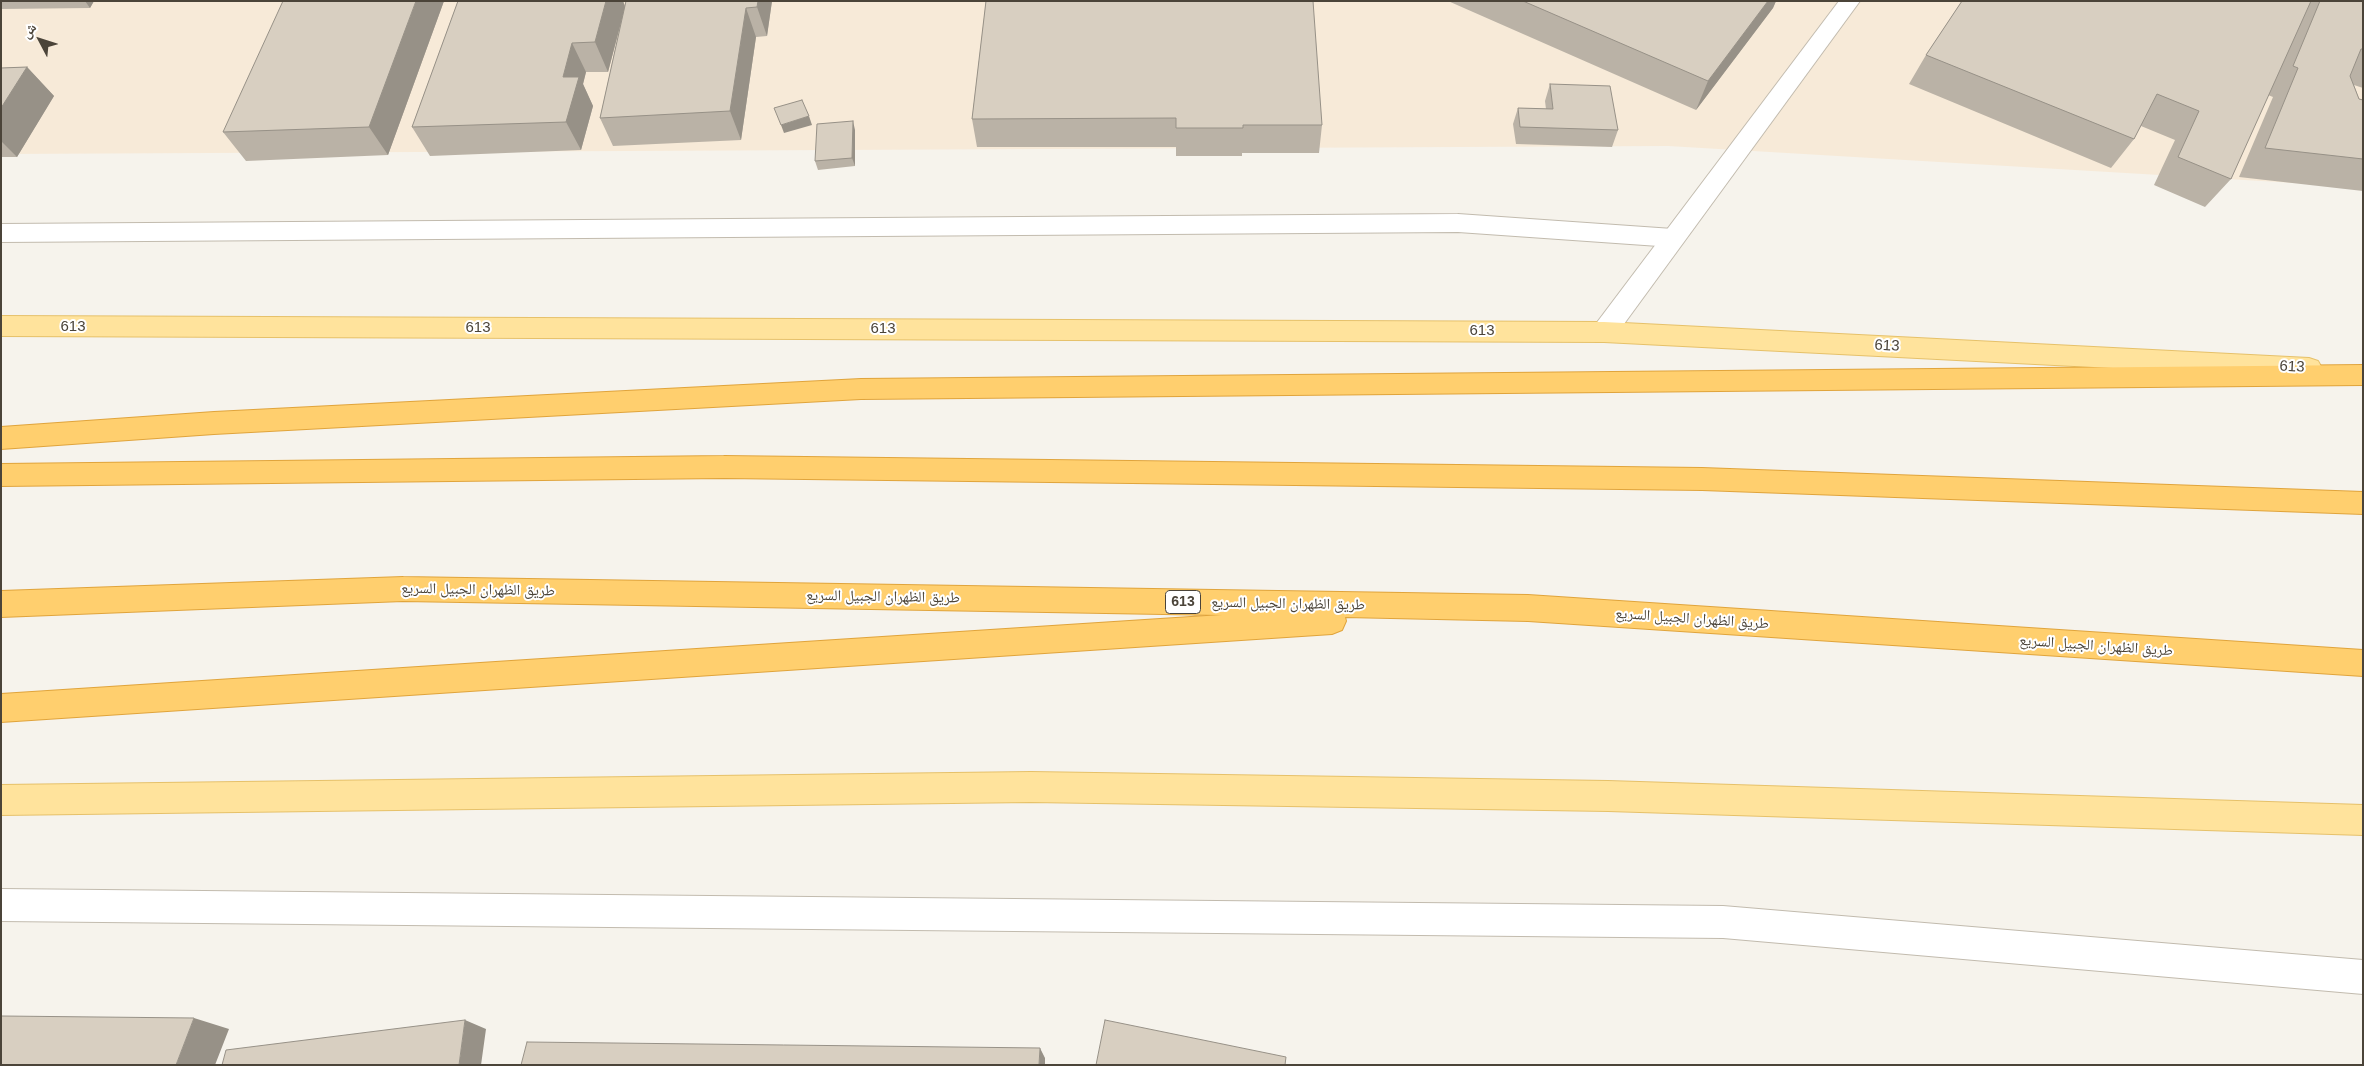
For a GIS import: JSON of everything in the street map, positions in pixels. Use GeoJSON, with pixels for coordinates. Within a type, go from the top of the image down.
{"type":"FeatureCollection","features":[{"type":"Feature","properties":{"kind":"highway"},"geometry":{"type":"LineString","coordinates":[[1,438],[214,423],[861,389],[2363,375]]}},
{"type":"Feature","properties":{"kind":"highway"},"geometry":{"type":"LineString","coordinates":[[1,475],[744,468],[1702,479],[2363,503]]}},
{"type":"Feature","properties":{"kind":"highway","name":"طريق الظهران الجبيل السريع"},"geometry":{"type":"LineString","coordinates":[[1,604],[403,589],[1528,608],[2363,663]]}},
{"type":"Feature","properties":{"kind":"highway"},"geometry":{"type":"LineString","coordinates":[[1,708],[1528,608]]}},
{"type":"Feature","properties":{"kind":"main road","name":"613"},"geometry":{"type":"LineString","coordinates":[[1,326],[1604,332],[2363,371]]}},
{"type":"Feature","properties":{"kind":"main road"},"geometry":{"type":"LineString","coordinates":[[1,800],[1031,787],[1608,796],[2363,820]]}},
{"type":"Feature","properties":{"kind":"street"},"geometry":{"type":"LineString","coordinates":[[1604,332],[1850,1]]}},
{"type":"Feature","properties":{"kind":"street"},"geometry":{"type":"LineString","coordinates":[[1,233],[1458,223],[1673,238]]}},
{"type":"Feature","properties":{"kind":"street"},"geometry":{"type":"LineString","coordinates":[[1,905],[1722,922],[2363,977]]}},
{"type":"Feature","properties":{"kind":"shaded area"},"geometry":{"type":"Polygon","coordinates":[[[1,1],[2363,1],[2363,187],[1668,146],[1,154],[1,1]]]}},
{"type":"Feature","properties":{"kind":"building"},"geometry":{"type":"Polygon","coordinates":[[[283,1],[416,1],[369,127],[223,132],[283,1]]]}},
{"type":"Feature","properties":{"kind":"building"},"geometry":{"type":"Polygon","coordinates":[[[458,1],[606,1],[595,42],[572,43],[563,77],[579,77],[566,122],[412,127],[458,1]]]}},
{"type":"Feature","properties":{"kind":"building"},"geometry":{"type":"Polygon","coordinates":[[[626,1],[758,1],[757,7],[746,8],[730,111],[600,118],[626,1]]]}},
{"type":"Feature","properties":{"kind":"building"},"geometry":{"type":"Polygon","coordinates":[[[986,1],[1313,1],[1322,125],[1243,125],[1243,128],[1176,128],[1176,118],[972,119],[986,1]]]}},
{"type":"Feature","properties":{"kind":"building"},"geometry":{"type":"Polygon","coordinates":[[[1523,1],[1768,1],[1708,81],[1523,1]]]}},
{"type":"Feature","properties":{"kind":"building"},"geometry":{"type":"Polygon","coordinates":[[[1962,1],[2311,1],[2231,179],[2178,157],[2199,111],[2157,94],[2134,139],[1926,55],[1962,1]]]}},
{"type":"Feature","properties":{"kind":"building"},"geometry":{"type":"Polygon","coordinates":[[[2320,1],[2363,1],[2363,49],[2361,49],[2350,76],[2359,99],[2363,100],[2363,159],[2265,148],[2298,68],[2293,66],[2320,1]]]}},
{"type":"Feature","properties":{"kind":"building"},"geometry":{"type":"Polygon","coordinates":[[[27,67],[1,108],[1,68],[27,67]]]}},
{"type":"Feature","properties":{"kind":"building"},"geometry":{"type":"Polygon","coordinates":[[[1550,84],[1610,86],[1618,130],[1520,127],[1518,108],[1553,109],[1550,84]]]}},
{"type":"Feature","properties":{"kind":"building"},"geometry":{"type":"Polygon","coordinates":[[[802,100],[809,116],[781,125],[774,108],[802,100]]]}},
{"type":"Feature","properties":{"kind":"building"},"geometry":{"type":"Polygon","coordinates":[[[853,121],[852,158],[815,161],[817,124],[853,121]]]}},
{"type":"Feature","properties":{"kind":"building"},"geometry":{"type":"Polygon","coordinates":[[[1,1016],[194,1018],[176,1065],[1,1065],[1,1016]]]}},
{"type":"Feature","properties":{"kind":"building"},"geometry":{"type":"Polygon","coordinates":[[[465,1020],[459,1065],[222,1065],[226,1050],[465,1020]]]}},
{"type":"Feature","properties":{"kind":"building"},"geometry":{"type":"Polygon","coordinates":[[[1105,1020],[1286,1057],[1285,1065],[1096,1065],[1105,1020]]]}},
{"type":"Feature","properties":{"kind":"building"},"geometry":{"type":"Polygon","coordinates":[[[527,1042],[1040,1048],[1039,1065],[521,1065],[527,1042]]]}}]}
